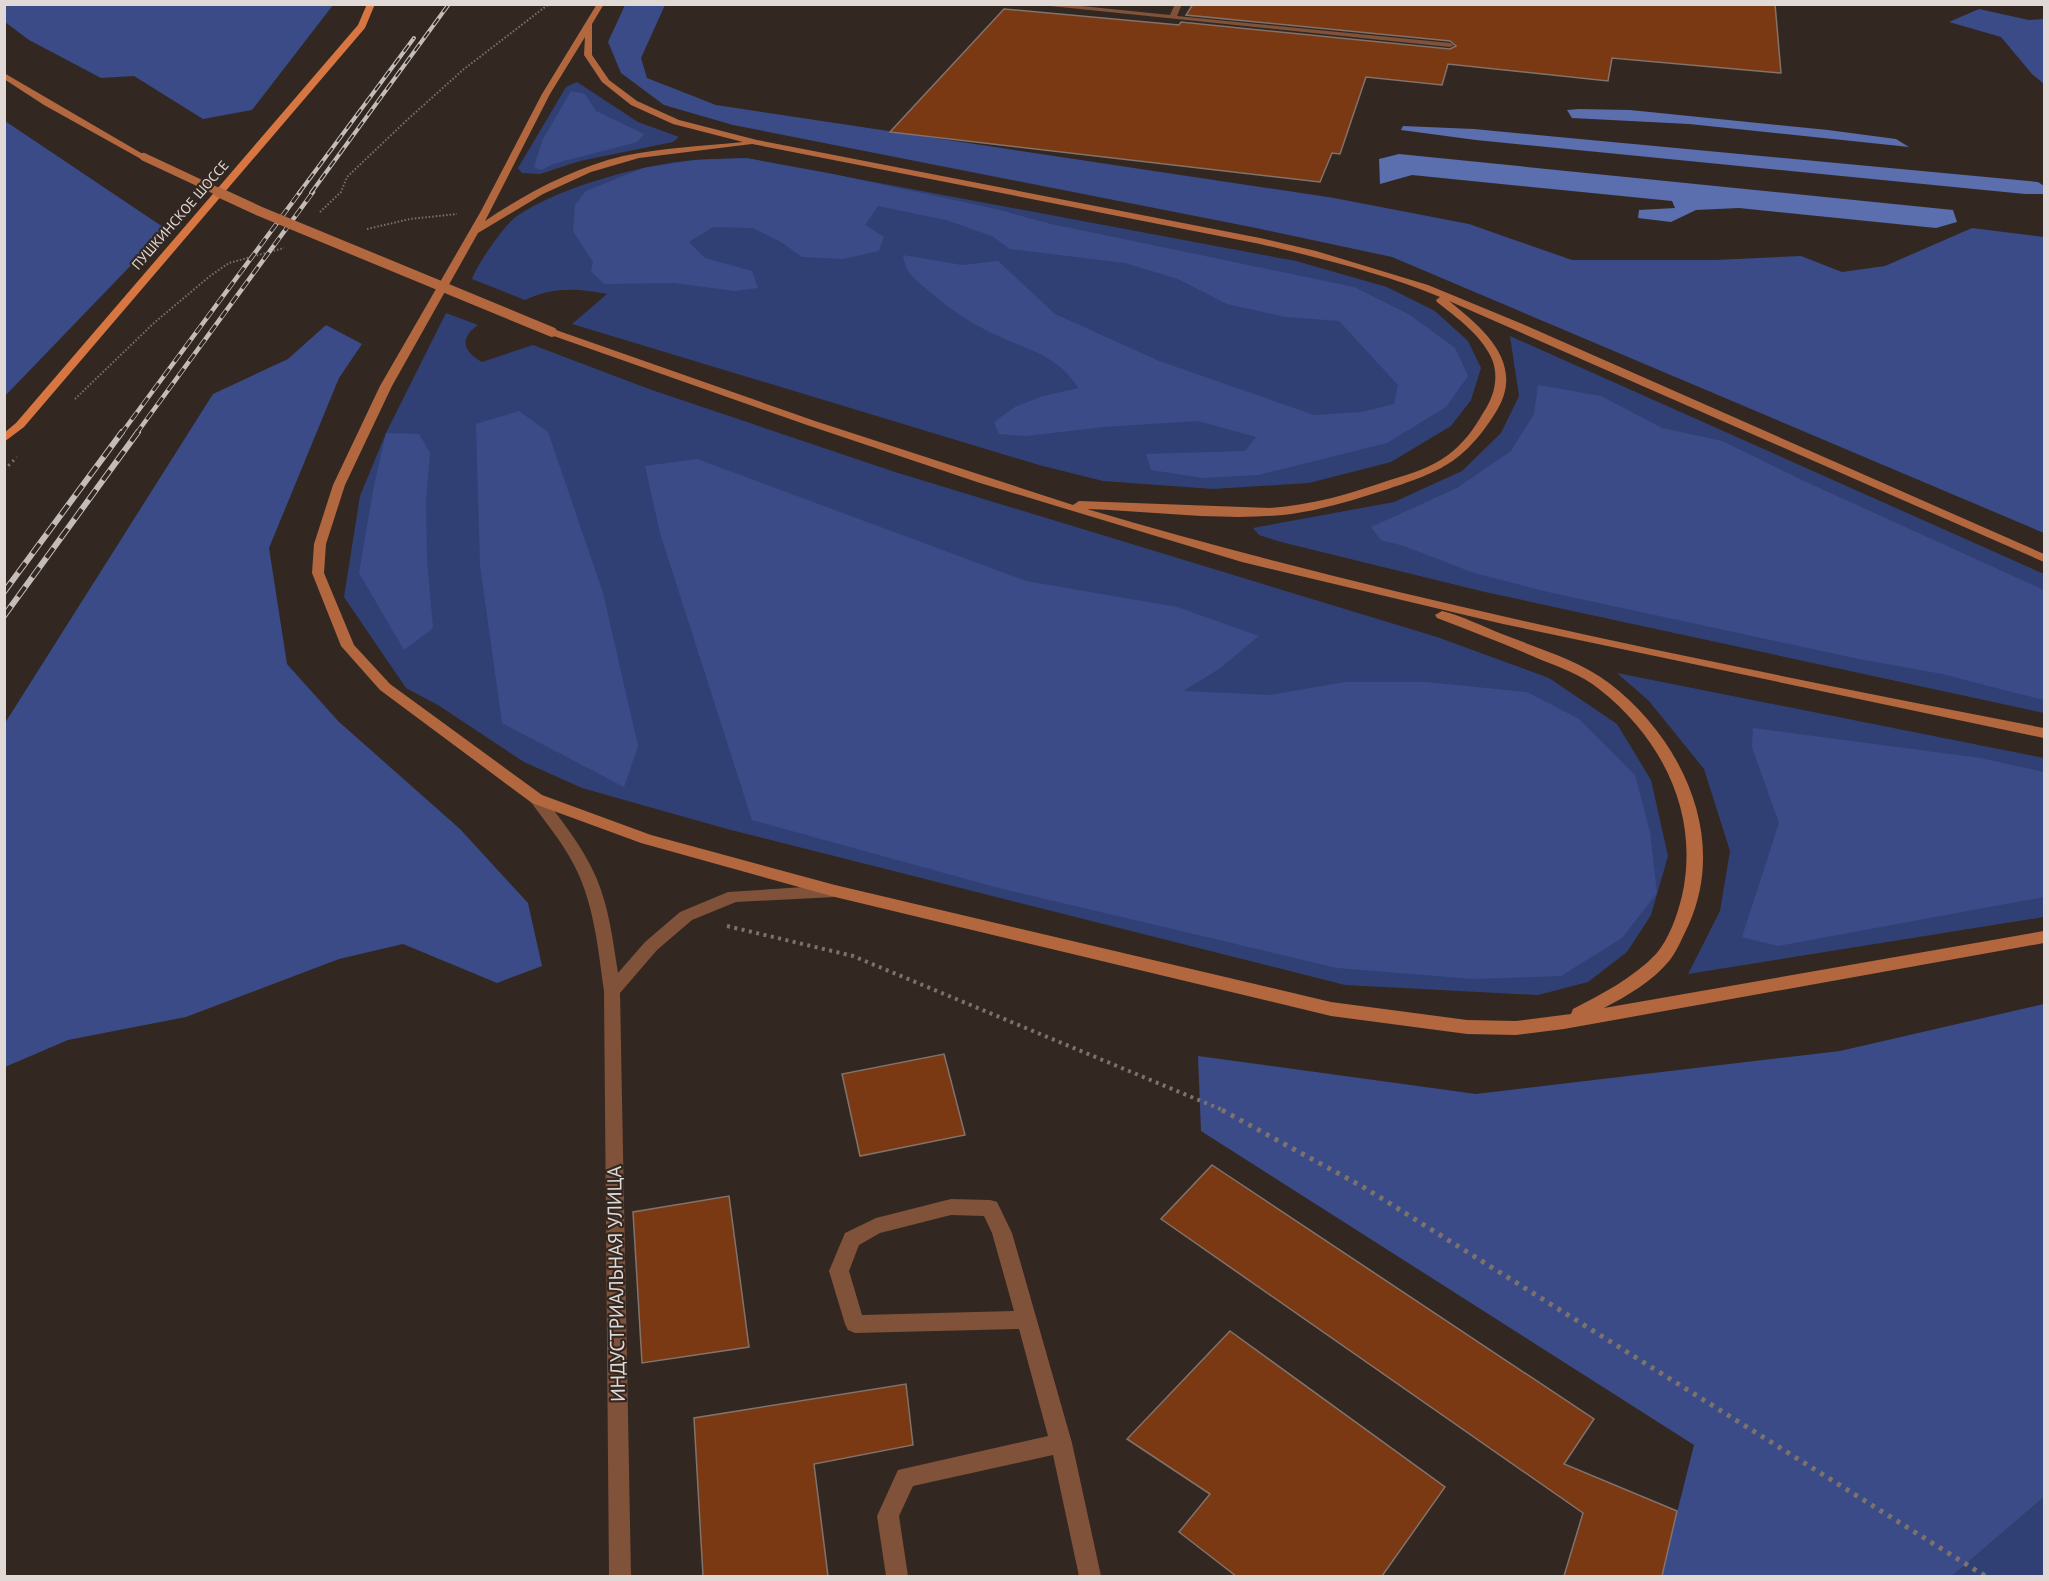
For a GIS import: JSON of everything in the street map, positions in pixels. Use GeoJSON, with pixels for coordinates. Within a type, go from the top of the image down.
{"type":"FeatureCollection","features":[{"type":"Feature","properties":{"kind":"main road","name":"ПУШКИНСКОЕ ШОССЕ"},"geometry":{"type":"LineString","coordinates":[[4,439],[20,425],[57,383],[362,26],[371,4]]}},
{"type":"Feature","properties":{"kind":"street"},"geometry":{"type":"LineString","coordinates":[[602,4],[546,94],[486,211],[386,386],[339,485],[320,544],[318,573],[348,646],[385,687],[537,799],[646,839],[835,891],[1331,1009],[1467,1027],[1516,1028],[1564,1022],[2044,937]]}},
{"type":"Feature","properties":{"kind":"street"},"geometry":{"type":"LineString","coordinates":[[1034,4],[1450,45]]}},
{"type":"Feature","properties":{"kind":"street"},"geometry":{"type":"LineString","coordinates":[[1172,18],[1179,4]]}},
{"type":"Feature","properties":{"kind":"street"},"geometry":{"type":"LineString","coordinates":[[589,25],[588,55],[606,82],[634,103],[676,122],[757,143],[1313,252],[1424,287],[1523,328],[2044,558]]}},
{"type":"Feature","properties":{"kind":"street"},"geometry":{"type":"LineString","coordinates":[[4,75],[47,103],[144,157],[259,211],[552,332],[751,403],[1061,505],[1246,558],[1397,597],[1794,683],[2044,733]]}},
{"type":"Feature","properties":{"kind":"street"},"geometry":{"type":"LineString","coordinates":[[473,233],[519,202],[606,164],[672,152],[757,143]]}},
{"type":"Feature","properties":{"kind":"street"},"geometry":{"type":"LineString","coordinates":[[1061,505],[1272,512],[1344,500],[1405,479],[1451,459],[1481,426],[1499,396],[1502,368],[1488,340],[1465,318],[1424,287]]}},
{"type":"Feature","properties":{"kind":"street"},"geometry":{"type":"LineString","coordinates":[[1397,597],[1576,669],[1604,686],[1638,716],[1655,738],[1676,770],[1689,799],[1696,831],[1693,886],[1669,949],[1644,974],[1614,996],[1564,1022]]}},
{"type":"Feature","properties":{"kind":"street","name":"ИНДУСТРИАЛЬНАЯ УЛИЦА"},"geometry":{"type":"LineString","coordinates":[[537,799],[566,838],[592,888],[603,925],[612,991],[620,1576]]}},
{"type":"Feature","properties":{"kind":"street"},"geometry":{"type":"LineString","coordinates":[[612,991],[651,946],[686,916],[734,896],[835,891]]}},
{"type":"Feature","properties":{"kind":"street"},"geometry":{"type":"LineString","coordinates":[[1026,1320],[855,1324],[838,1271],[852,1239],[876,1226],[951,1207],[990,1208],[1002,1233],[1061,1443],[1090,1576]]}},
{"type":"Feature","properties":{"kind":"street"},"geometry":{"type":"LineString","coordinates":[[897,1576],[888,1516],[906,1477],[1061,1443]]}},
{"type":"Feature","properties":{"kind":"path"},"geometry":{"type":"LineString","coordinates":[[316,217],[341,192],[347,177],[376,147],[464,69],[549,4]]}},
{"type":"Feature","properties":{"kind":"path"},"geometry":{"type":"LineString","coordinates":[[363,230],[410,219],[486,211]]}},
{"type":"Feature","properties":{"kind":"path"},"geometry":{"type":"LineString","coordinates":[[121,356],[155,322],[229,264],[291,245]]}},
{"type":"Feature","properties":{"kind":"path"},"geometry":{"type":"LineString","coordinates":[[686,916],[853,956],[1214,1105],[1365,1188],[1985,1576]]}},
{"type":"Feature","properties":{"kind":"shaded area"},"geometry":{"type":"Polygon","coordinates":[[[4,5],[333,5],[252,110],[203,119],[134,76],[101,78],[29,40],[5,22],[4,5]]]}},
{"type":"Feature","properties":{"kind":"shaded area"},"geometry":{"type":"Polygon","coordinates":[[[625,5],[665,5],[641,58],[647,78],[716,105],[1334,198],[1469,224],[1572,260],[1715,260],[1801,256],[1842,272],[1885,266],[1972,228],[2044,237],[2044,533],[1392,257],[733,125],[664,105],[621,73],[608,42],[625,5]]]}},
{"type":"Feature","properties":{"kind":"shaded area"},"geometry":{"type":"Polygon","coordinates":[[[1979,9],[2029,20],[2044,19],[2044,84],[2032,74],[2001,37],[1949,22],[1979,9]]]}},
{"type":"Feature","properties":{"kind":"shaded area"},"geometry":{"type":"Polygon","coordinates":[[[577,82],[638,122],[679,137],[673,142],[580,161],[540,174],[522,173],[518,168],[566,87],[577,82]]]}},
{"type":"Feature","properties":{"kind":"shaded area"},"geometry":{"type":"Polygon","coordinates":[[[571,91],[585,94],[596,111],[644,134],[637,142],[553,164],[541,170],[534,167],[543,139],[571,91]]]}},
{"type":"Feature","properties":{"kind":"shaded area"},"geometry":{"type":"Polygon","coordinates":[[[1567,110],[1630,110],[1828,130],[1896,139],[1909,147],[1689,124],[1572,118],[1567,110]]]}},
{"type":"Feature","properties":{"kind":"shaded area"},"geometry":{"type":"Polygon","coordinates":[[[5,121],[166,229],[5,396],[5,121]]]}},
{"type":"Feature","properties":{"kind":"shaded area"},"geometry":{"type":"Polygon","coordinates":[[[1403,126],[1474,129],[2038,182],[2044,186],[2044,194],[1476,140],[1401,130],[1403,126]]]}},
{"type":"Feature","properties":{"kind":"shaded area"},"geometry":{"type":"Polygon","coordinates":[[[1399,154],[1953,210],[1957,222],[1936,228],[1739,208],[1696,210],[1671,222],[1638,218],[1639,210],[1675,208],[1672,201],[1412,175],[1380,184],[1379,159],[1399,154]]]}},
{"type":"Feature","properties":{"kind":"shaded area"},"geometry":{"type":"Polygon","coordinates":[[[746,158],[1296,261],[1387,287],[1435,311],[1468,341],[1481,368],[1471,400],[1451,426],[1391,462],[1309,483],[1213,489],[1103,481],[1039,465],[572,324],[607,294],[565,290],[545,293],[525,300],[472,279],[492,246],[517,216],[555,196],[603,179],[652,166],[701,159],[746,158]]]}},
{"type":"Feature","properties":{"kind":"shaded area"},"geometry":{"type":"Polygon","coordinates":[[[746,158],[833,174],[996,209],[1051,224],[1354,287],[1410,315],[1455,348],[1468,376],[1446,407],[1387,443],[1258,475],[1203,478],[1151,470],[1146,454],[1245,451],[1256,437],[1198,421],[1104,427],[1026,436],[999,434],[994,422],[1015,407],[1040,397],[1078,388],[1062,368],[1052,361],[985,330],[944,303],[912,275],[906,267],[903,255],[962,265],[998,261],[1055,314],[1159,361],[1314,415],[1362,412],[1394,404],[1398,385],[1339,321],[1286,317],[1227,304],[1178,279],[1125,263],[1010,249],[992,236],[946,220],[878,206],[865,225],[884,237],[879,251],[843,259],[802,257],[781,242],[753,228],[713,227],[689,242],[705,258],[752,271],[758,288],[735,291],[674,283],[604,284],[591,271],[593,262],[573,231],[575,205],[586,191],[643,168],[695,160],[746,158]]]}},
{"type":"Feature","properties":{"kind":"shaded area"},"geometry":{"type":"Polygon","coordinates":[[[446,313],[478,325],[468,335],[466,345],[471,354],[482,362],[533,345],[649,389],[895,472],[1437,637],[1549,678],[1617,724],[1651,780],[1668,856],[1651,915],[1627,952],[1588,982],[1538,995],[1345,985],[727,829],[582,788],[524,762],[438,705],[406,688],[344,597],[360,496],[386,433],[446,313]]]}},
{"type":"Feature","properties":{"kind":"shaded area"},"geometry":{"type":"Polygon","coordinates":[[[326,325],[362,344],[339,378],[269,548],[287,664],[338,721],[460,829],[528,903],[542,966],[497,983],[403,944],[339,959],[186,1017],[68,1040],[5,1067],[5,723],[213,394],[288,359],[326,325]]]}},
{"type":"Feature","properties":{"kind":"shaded area"},"geometry":{"type":"Polygon","coordinates":[[[1510,336],[2044,574],[2044,713],[1485,592],[1281,542],[1259,535],[1253,528],[1394,502],[1462,471],[1501,433],[1519,396],[1510,336]]]}},
{"type":"Feature","properties":{"kind":"shaded area"},"geometry":{"type":"Polygon","coordinates":[[[1538,385],[1601,396],[1662,428],[1722,441],[1804,481],[2044,590],[2044,700],[1942,674],[1854,658],[1548,592],[1474,573],[1404,546],[1381,540],[1371,527],[1457,488],[1511,451],[1534,414],[1538,385]]]}},
{"type":"Feature","properties":{"kind":"shaded area"},"geometry":{"type":"Polygon","coordinates":[[[519,411],[548,432],[603,593],[638,746],[624,787],[502,723],[480,565],[476,424],[519,411]]]}},
{"type":"Feature","properties":{"kind":"shaded area"},"geometry":{"type":"Polygon","coordinates":[[[386,433],[419,434],[430,453],[426,502],[427,559],[433,628],[404,650],[359,573],[386,433]]]}},
{"type":"Feature","properties":{"kind":"shaded area"},"geometry":{"type":"Polygon","coordinates":[[[697,459],[1026,581],[1177,607],[1259,636],[1219,669],[1183,691],[1270,695],[1345,682],[1426,682],[1527,692],[1579,719],[1635,775],[1650,832],[1657,893],[1622,938],[1561,976],[1473,979],[1337,968],[995,887],[752,820],[660,533],[645,466],[697,459]]]}},
{"type":"Feature","properties":{"kind":"shaded area"},"geometry":{"type":"Polygon","coordinates":[[[1617,673],[2044,758],[2044,917],[1688,974],[1720,911],[1730,851],[1704,769],[1649,701],[1617,673]]]}},
{"type":"Feature","properties":{"kind":"shaded area"},"geometry":{"type":"Polygon","coordinates":[[[1753,728],[1980,758],[2044,772],[2044,897],[1778,946],[1742,937],[1779,823],[1752,747],[1753,728]]]}},
{"type":"Feature","properties":{"kind":"shaded area"},"geometry":{"type":"Polygon","coordinates":[[[2044,1004],[2044,1497],[1952,1576],[1661,1576],[1694,1445],[1201,1131],[1198,1056],[1476,1094],[1840,1051],[2044,1004]]]}},
{"type":"Feature","properties":{"kind":"shaded area"},"geometry":{"type":"Polygon","coordinates":[[[2044,1497],[2044,1576],[1952,1576],[2044,1497]]]}},
{"type":"Feature","properties":{"kind":"building"},"geometry":{"type":"Polygon","coordinates":[[[1193,4],[1775,4],[1781,73],[1612,58],[1608,81],[1448,64],[1442,85],[1366,77],[1340,154],[1332,153],[1320,182],[890,132],[1004,9],[1179,25],[1181,22],[1450,49],[1456,46],[1450,41],[1186,15],[1193,4]]]}},
{"type":"Feature","properties":{"kind":"building"},"geometry":{"type":"Polygon","coordinates":[[[944,1054],[965,1135],[860,1156],[842,1074],[944,1054]]]}},
{"type":"Feature","properties":{"kind":"building"},"geometry":{"type":"Polygon","coordinates":[[[1212,1165],[1594,1419],[1564,1464],[1677,1511],[1662,1576],[1564,1576],[1583,1513],[1161,1219],[1212,1165]]]}},
{"type":"Feature","properties":{"kind":"building"},"geometry":{"type":"Polygon","coordinates":[[[729,1196],[749,1347],[642,1363],[633,1212],[729,1196]]]}},
{"type":"Feature","properties":{"kind":"building"},"geometry":{"type":"Polygon","coordinates":[[[1230,1331],[1445,1487],[1382,1576],[1236,1576],[1179,1532],[1210,1494],[1127,1439],[1230,1331]]]}},
{"type":"Feature","properties":{"kind":"building"},"geometry":{"type":"Polygon","coordinates":[[[906,1384],[913,1445],[814,1464],[828,1576],[703,1576],[694,1418],[906,1384]]]}},
{"type":"Feature","properties":{"kind":"railway"},"geometry":{"type":"LineString","coordinates":[[311,193],[449,4]]}},
{"type":"Feature","properties":{"kind":"railway"},"geometry":{"type":"LineString","coordinates":[[299,193],[414,38]]}},
{"type":"Feature","properties":{"kind":"railway"},"geometry":{"type":"LineString","coordinates":[[121,434],[300,192]]}},
{"type":"Feature","properties":{"kind":"railway"},"geometry":{"type":"LineString","coordinates":[[136,434],[313,192]]}},
{"type":"Feature","properties":{"kind":"railway"},"geometry":{"type":"LineString","coordinates":[[4,592],[122,432]]}},
{"type":"Feature","properties":{"kind":"railway"},"geometry":{"type":"LineString","coordinates":[[4,616],[138,432]]}}]}
